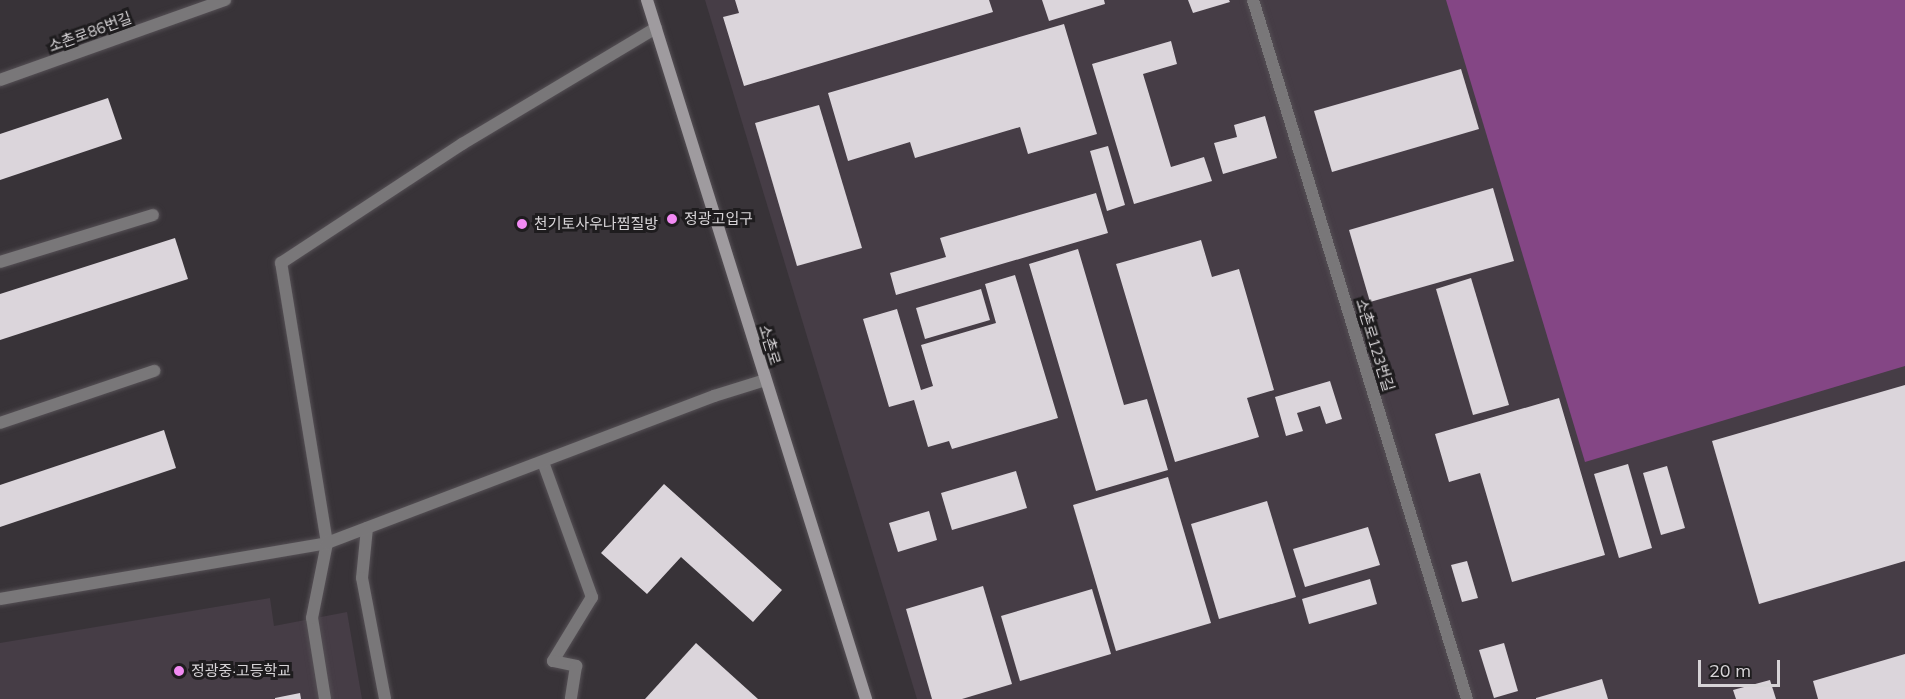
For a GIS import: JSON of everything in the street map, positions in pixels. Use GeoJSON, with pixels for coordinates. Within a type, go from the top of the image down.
{"type":"FeatureCollection","features":[{"type":"Feature","properties":{"kind":"street","name":"소촌로86번길"},"geometry":{"type":"LineString","coordinates":[[0,80],[225,0]]}},
{"type":"Feature","properties":{"kind":"street","name":"소촌로"},"geometry":{"type":"LineString","coordinates":[[647,0],[866,699]]}},
{"type":"Feature","properties":{"kind":"street","name":"소촌로123번길"},"geometry":{"type":"LineString","coordinates":[[1253,0],[1467,699]]}},
{"type":"Feature","properties":{"kind":"street"},"geometry":{"type":"LineString","coordinates":[[325,699],[312,618],[327,543],[282,263],[462,144],[656,28]]}},
{"type":"Feature","properties":{"kind":"street"},"geometry":{"type":"LineString","coordinates":[[0,262],[153,215]]}},
{"type":"Feature","properties":{"kind":"street"},"geometry":{"type":"LineString","coordinates":[[0,423],[154,371]]}},
{"type":"Feature","properties":{"kind":"street"},"geometry":{"type":"LineString","coordinates":[[0,599],[327,543],[714,396],[765,380]]}},
{"type":"Feature","properties":{"kind":"street"},"geometry":{"type":"LineString","coordinates":[[543,462],[592,597],[554,661],[576,666],[571,699]]}},
{"type":"Feature","properties":{"kind":"street"},"geometry":{"type":"LineString","coordinates":[[367,528],[362,578],[385,699]]}},
{"type":"Feature","properties":{"kind":"shaded area"},"geometry":{"type":"Polygon","coordinates":[[[705,0],[1905,0],[1905,699],[917,699],[705,0]]]}},
{"type":"Feature","properties":{"kind":"shaded area"},"geometry":{"type":"Polygon","coordinates":[[[1446,0],[1905,0],[1905,366],[1585,462],[1446,0]]]}},
{"type":"Feature","properties":{"kind":"shaded area","name":"정광중·고등학교"},"geometry":{"type":"Polygon","coordinates":[[[270,598],[274,626],[347,612],[362,699],[0,699],[0,643],[270,598]]]}},
{"type":"Feature","properties":{"kind":"building"},"geometry":{"type":"Polygon","coordinates":[[[735,0],[989,0],[993,12],[744,86],[723,17],[739,13],[735,0]]]}},
{"type":"Feature","properties":{"kind":"building"},"geometry":{"type":"Polygon","coordinates":[[[1042,0],[1104,0],[1105,4],[1049,21],[1042,0]]]}},
{"type":"Feature","properties":{"kind":"building"},"geometry":{"type":"Polygon","coordinates":[[[1188,0],[1229,0],[1230,2],[1193,13],[1188,0]]]}},
{"type":"Feature","properties":{"kind":"building"},"geometry":{"type":"Polygon","coordinates":[[[1064,24],[1097,134],[1028,154],[1020,127],[915,158],[910,142],[848,161],[828,93],[1064,24]]]}},
{"type":"Feature","properties":{"kind":"building"},"geometry":{"type":"Polygon","coordinates":[[[1171,41],[1177,64],[1143,74],[1171,167],[1204,157],[1212,181],[1134,204],[1092,64],[1171,41]]]}},
{"type":"Feature","properties":{"kind":"building"},"geometry":{"type":"Polygon","coordinates":[[[1461,69],[1479,129],[1332,172],[1314,111],[1461,69]]]}},
{"type":"Feature","properties":{"kind":"building"},"geometry":{"type":"Polygon","coordinates":[[[108,98],[122,139],[0,180],[0,134],[108,98]]]}},
{"type":"Feature","properties":{"kind":"building"},"geometry":{"type":"Polygon","coordinates":[[[819,105],[862,248],[797,266],[755,123],[819,105]]]}},
{"type":"Feature","properties":{"kind":"building"},"geometry":{"type":"Polygon","coordinates":[[[1265,116],[1277,158],[1223,174],[1214,143],[1237,137],[1234,125],[1265,116]]]}},
{"type":"Feature","properties":{"kind":"building"},"geometry":{"type":"Polygon","coordinates":[[[1108,146],[1125,205],[1107,211],[1090,151],[1108,146]]]}},
{"type":"Feature","properties":{"kind":"building"},"geometry":{"type":"Polygon","coordinates":[[[1493,188],[1514,261],[1370,302],[1349,230],[1493,188]]]}},
{"type":"Feature","properties":{"kind":"building"},"geometry":{"type":"Polygon","coordinates":[[[1096,193],[1108,233],[896,295],[890,273],[946,257],[940,238],[1096,193]]]}},
{"type":"Feature","properties":{"kind":"building"},"geometry":{"type":"Polygon","coordinates":[[[175,238],[188,279],[0,340],[0,294],[175,238]]]}},
{"type":"Feature","properties":{"kind":"building"},"geometry":{"type":"Polygon","coordinates":[[[1201,240],[1212,277],[1239,269],[1274,390],[1247,398],[1259,437],[1175,462],[1116,264],[1201,240]]]}},
{"type":"Feature","properties":{"kind":"building"},"geometry":{"type":"Polygon","coordinates":[[[1078,249],[1124,405],[1147,399],[1168,470],[1096,491],[1029,264],[1078,249]]]}},
{"type":"Feature","properties":{"kind":"building"},"geometry":{"type":"Polygon","coordinates":[[[1015,275],[1058,418],[952,449],[949,441],[928,447],[914,400],[889,407],[863,319],[897,309],[921,390],[933,386],[921,345],[996,323],[985,284],[1015,275]]]}},
{"type":"Feature","properties":{"kind":"building"},"geometry":{"type":"Polygon","coordinates":[[[1471,278],[1509,405],[1473,415],[1436,289],[1471,278]]]}},
{"type":"Feature","properties":{"kind":"building"},"geometry":{"type":"Polygon","coordinates":[[[981,289],[990,320],[925,339],[916,308],[981,289]]]}},
{"type":"Feature","properties":{"kind":"building"},"geometry":{"type":"Polygon","coordinates":[[[1330,381],[1342,419],[1326,424],[1320,406],[1297,413],[1303,431],[1286,436],[1275,397],[1330,381]]]}},
{"type":"Feature","properties":{"kind":"building"},"geometry":{"type":"Polygon","coordinates":[[[1905,385],[1905,561],[1759,604],[1712,441],[1905,385]]]}},
{"type":"Feature","properties":{"kind":"building"},"geometry":{"type":"Polygon","coordinates":[[[1559,398],[1605,555],[1512,582],[1480,473],[1449,482],[1435,434],[1559,398]]]}},
{"type":"Feature","properties":{"kind":"building"},"geometry":{"type":"Polygon","coordinates":[[[164,430],[176,468],[0,527],[0,485],[164,430]]]}},
{"type":"Feature","properties":{"kind":"building"},"geometry":{"type":"Polygon","coordinates":[[[1628,464],[1652,548],[1619,558],[1594,474],[1628,464]]]}},
{"type":"Feature","properties":{"kind":"building"},"geometry":{"type":"Polygon","coordinates":[[[1667,466],[1685,528],[1661,535],[1643,473],[1667,466]]]}},
{"type":"Feature","properties":{"kind":"building"},"geometry":{"type":"Polygon","coordinates":[[[1016,471],[1027,508],[952,530],[941,493],[1016,471]]]}},
{"type":"Feature","properties":{"kind":"building"},"geometry":{"type":"Polygon","coordinates":[[[1168,477],[1211,623],[1116,651],[1073,505],[1168,477]]]}},
{"type":"Feature","properties":{"kind":"building"},"geometry":{"type":"Polygon","coordinates":[[[664,484],[782,590],[753,622],[681,557],[647,594],[601,553],[664,484]]]}},
{"type":"Feature","properties":{"kind":"building"},"geometry":{"type":"Polygon","coordinates":[[[1267,501],[1296,597],[1219,619],[1191,524],[1267,501]]]}},
{"type":"Feature","properties":{"kind":"building"},"geometry":{"type":"Polygon","coordinates":[[[929,511],[937,540],[898,552],[889,523],[929,511]]]}},
{"type":"Feature","properties":{"kind":"building"},"geometry":{"type":"Polygon","coordinates":[[[1368,527],[1380,565],[1305,587],[1293,549],[1368,527]]]}},
{"type":"Feature","properties":{"kind":"building"},"geometry":{"type":"Polygon","coordinates":[[[1467,561],[1478,598],[1462,602],[1451,565],[1467,561]]]}},
{"type":"Feature","properties":{"kind":"building"},"geometry":{"type":"Polygon","coordinates":[[[1370,579],[1377,604],[1309,624],[1302,599],[1370,579]]]}},
{"type":"Feature","properties":{"kind":"building"},"geometry":{"type":"Polygon","coordinates":[[[983,586],[1012,684],[962,699],[932,699],[906,609],[983,586]]]}},
{"type":"Feature","properties":{"kind":"building"},"geometry":{"type":"Polygon","coordinates":[[[1092,589],[1111,654],[1020,681],[1001,616],[1092,589]]]}},
{"type":"Feature","properties":{"kind":"building"},"geometry":{"type":"Polygon","coordinates":[[[696,643],[758,699],[645,699],[696,643]]]}},
{"type":"Feature","properties":{"kind":"building"},"geometry":{"type":"Polygon","coordinates":[[[1504,643],[1518,691],[1494,698],[1479,650],[1504,643]]]}},
{"type":"Feature","properties":{"kind":"building"},"geometry":{"type":"Polygon","coordinates":[[[1905,654],[1905,699],[1818,699],[1813,681],[1905,654]]]}},
{"type":"Feature","properties":{"kind":"building"},"geometry":{"type":"Polygon","coordinates":[[[1602,679],[1608,699],[1536,699],[1536,698],[1602,679]]]}},
{"type":"Feature","properties":{"kind":"building"},"geometry":{"type":"Polygon","coordinates":[[[1770,680],[1776,699],[1736,699],[1733,690],[1770,680]]]}},
{"type":"Feature","properties":{"kind":"building"},"geometry":{"type":"Polygon","coordinates":[[[300,693],[301,699],[275,699],[275,698],[300,693]]]}},
{"type":"Feature","properties":{"kind":"place","name":"정광고입구"},"geometry":{"type":"Point","coordinates":[672,219]}},
{"type":"Feature","properties":{"kind":"place","name":"천기토사우나찜질방"},"geometry":{"type":"Point","coordinates":[522,224]}},
{"type":"Feature","properties":{"kind":"place","name":"정광중·고등학교"},"geometry":{"type":"Point","coordinates":[179,671]}}]}
